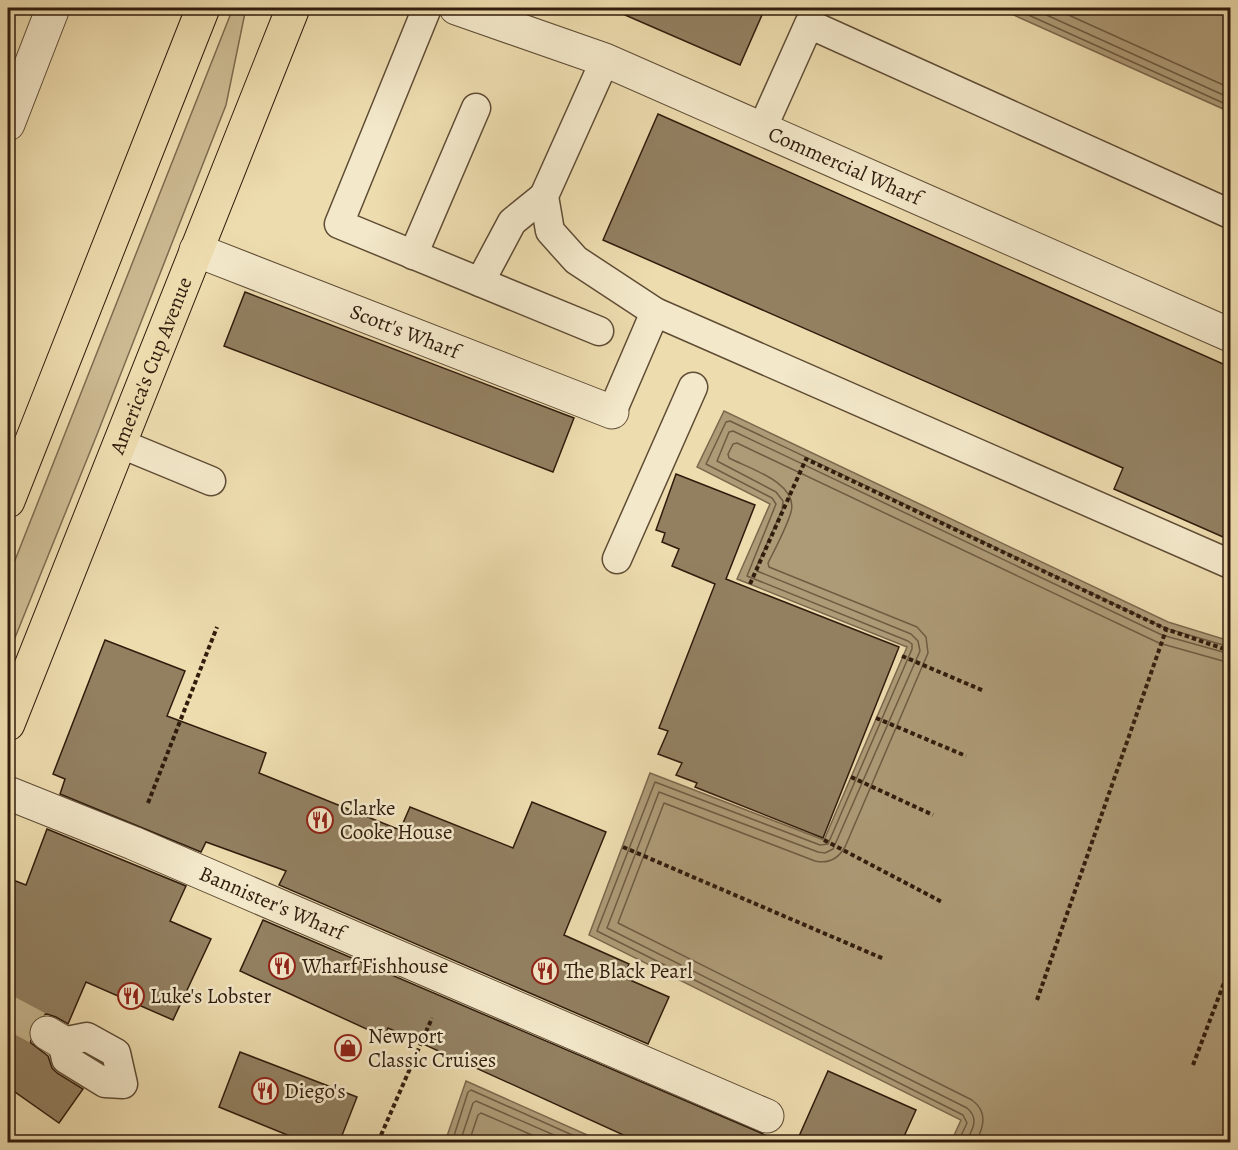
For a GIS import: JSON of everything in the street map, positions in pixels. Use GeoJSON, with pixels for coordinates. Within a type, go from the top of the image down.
{"type":"FeatureCollection","features":[{"type":"Feature","properties":{"kind":"main road"},"geometry":{"type":"LineString","coordinates":[[8,501],[203,8]]}},
{"type":"Feature","properties":{"kind":"main road","name":"America's Cup Avenue"},"geometry":{"type":"LineString","coordinates":[[8,724],[292,8]]}},
{"type":"Feature","properties":{"kind":"street","name":"Commercial Wharf"},"geometry":{"type":"LineString","coordinates":[[456,8],[605,60],[1230,335]]}},
{"type":"Feature","properties":{"kind":"street"},"geometry":{"type":"LineString","coordinates":[[8,124],[50,9]]}},
{"type":"Feature","properties":{"kind":"street","name":"Scott's Wharf"},"geometry":{"type":"LineString","coordinates":[[196,250],[612,412]]}},
{"type":"Feature","properties":{"kind":"street","name":"Bannister's Wharf"},"geometry":{"type":"LineString","coordinates":[[8,793],[133,843],[767,1116]]}},
{"type":"Feature","properties":{"kind":"lane"},"geometry":{"type":"LineString","coordinates":[[427,8],[339,224],[599,332]]}},
{"type":"Feature","properties":{"kind":"lane"},"geometry":{"type":"LineString","coordinates":[[762,129],[811,16],[1230,214]]}},
{"type":"Feature","properties":{"kind":"lane"},"geometry":{"type":"LineString","coordinates":[[480,282],[512,222],[544,196],[605,60]]}},
{"type":"Feature","properties":{"kind":"lane"},"geometry":{"type":"LineString","coordinates":[[413,255],[476,108]]}},
{"type":"Feature","properties":{"kind":"lane"},"geometry":{"type":"LineString","coordinates":[[544,196],[550,231],[576,260],[655,312],[1230,564]]}},
{"type":"Feature","properties":{"kind":"lane"},"geometry":{"type":"LineString","coordinates":[[612,412],[655,312]]}},
{"type":"Feature","properties":{"kind":"lane"},"geometry":{"type":"LineString","coordinates":[[617,559],[693,387]]}},
{"type":"Feature","properties":{"kind":"lane"},"geometry":{"type":"LineString","coordinates":[[119,442],[211,481]]}},
{"type":"Feature","properties":{"kind":"path"},"geometry":{"type":"LineString","coordinates":[[750,584],[806,459],[1166,629],[1230,651]]}},
{"type":"Feature","properties":{"kind":"path"},"geometry":{"type":"LineString","coordinates":[[133,843],[217,627]]}},
{"type":"Feature","properties":{"kind":"path"},"geometry":{"type":"LineString","coordinates":[[1037,1000],[1166,629]]}},
{"type":"Feature","properties":{"kind":"path"},"geometry":{"type":"LineString","coordinates":[[902,656],[984,692]]}},
{"type":"Feature","properties":{"kind":"path"},"geometry":{"type":"LineString","coordinates":[[876,718],[966,756]]}},
{"type":"Feature","properties":{"kind":"path"},"geometry":{"type":"LineString","coordinates":[[851,777],[933,814]]}},
{"type":"Feature","properties":{"kind":"path"},"geometry":{"type":"LineString","coordinates":[[824,840],[942,902]]}},
{"type":"Feature","properties":{"kind":"path"},"geometry":{"type":"LineString","coordinates":[[623,847],[884,959]]}},
{"type":"Feature","properties":{"kind":"path"},"geometry":{"type":"LineString","coordinates":[[1194,1065],[1230,967]]}},
{"type":"Feature","properties":{"kind":"path"},"geometry":{"type":"LineString","coordinates":[[378,1143],[449,979]]}},
{"type":"Feature","properties":{"kind":"shaded area"},"geometry":{"type":"Polygon","coordinates":[[[233,8],[246,8],[226,105],[8,655],[8,578],[233,8]]]}},
{"type":"Feature","properties":{"kind":"water"},"geometry":{"type":"Polygon","coordinates":[[[998,8],[1230,8],[1230,112],[998,8]]]}},
{"type":"Feature","properties":{"kind":"water"},"geometry":{"type":"Polygon","coordinates":[[[724,411],[1168,622],[1230,641],[1230,1142],[951,1142],[961,1120],[589,935],[650,773],[824,840],[907,647],[737,579],[770,504],[697,467],[724,411]]]}},
{"type":"Feature","properties":{"kind":"water"},"geometry":{"type":"Polygon","coordinates":[[[466,1081],[603,1142],[445,1142],[466,1081]]]}},
{"type":"Feature","properties":{"kind":"building"},"geometry":{"type":"Polygon","coordinates":[[[609,8],[765,8],[740,65],[609,8]]]}},
{"type":"Feature","properties":{"kind":"building"},"geometry":{"type":"Polygon","coordinates":[[[658,114],[1230,367],[1230,540],[1114,489],[1123,468],[603,240],[658,114]]]}},
{"type":"Feature","properties":{"kind":"building"},"geometry":{"type":"Polygon","coordinates":[[[245,292],[574,418],[553,472],[224,346],[245,292]]]}},
{"type":"Feature","properties":{"kind":"building"},"geometry":{"type":"Polygon","coordinates":[[[676,474],[755,505],[726,579],[899,647],[823,838],[695,787],[697,783],[676,775],[682,763],[658,754],[668,731],[659,728],[715,584],[672,566],[679,549],[662,542],[665,533],[656,530],[676,474]]]}},
{"type":"Feature","properties":{"kind":"building"},"geometry":{"type":"Polygon","coordinates":[[[105,640],[185,671],[167,716],[266,753],[259,773],[400,830],[410,807],[513,848],[532,802],[606,832],[564,935],[629,964],[623,977],[669,997],[648,1044],[279,885],[286,871],[206,842],[201,852],[60,794],[65,779],[53,774],[105,640]]]}},
{"type":"Feature","properties":{"kind":"building"},"geometry":{"type":"Polygon","coordinates":[[[47,829],[186,886],[170,921],[211,939],[173,1020],[86,982],[68,1024],[47,1014],[38,1016],[31,1023],[28,1032],[31,1043],[48,1056],[52,1068],[57,1073],[83,1089],[59,1123],[8,1087],[8,878],[26,885],[47,829]]]}},
{"type":"Feature","properties":{"kind":"building"},"geometry":{"type":"Polygon","coordinates":[[[263,920],[781,1143],[641,1143],[388,1028],[384,1037],[240,971],[263,920]]]}},
{"type":"Feature","properties":{"kind":"building"},"geometry":{"type":"Polygon","coordinates":[[[240,1052],[357,1097],[339,1143],[307,1143],[219,1107],[240,1052]]]}},
{"type":"Feature","properties":{"kind":"building"},"geometry":{"type":"Polygon","coordinates":[[[828,1071],[916,1110],[901,1143],[796,1143],[828,1071]]]}},
{"type":"Feature","properties":{"kind":"tunnel"},"geometry":{"type":"LineString","coordinates":[[8,1012],[47,1033]]}},
{"type":"Feature","properties":{"kind":"place","name":"Clarke Cooke House"},"geometry":{"type":"Point","coordinates":[320,820]}},
{"type":"Feature","properties":{"kind":"place","name":"Wharf Fishhouse"},"geometry":{"type":"Point","coordinates":[282,966]}},
{"type":"Feature","properties":{"kind":"place","name":"The Black Pearl"},"geometry":{"type":"Point","coordinates":[545,971]}},
{"type":"Feature","properties":{"kind":"place","name":"Luke's Lobster"},"geometry":{"type":"Point","coordinates":[131,996]}},
{"type":"Feature","properties":{"kind":"place","name":"Newport Classic Cruises"},"geometry":{"type":"Point","coordinates":[348,1048]}},
{"type":"Feature","properties":{"kind":"place","name":"Diego's"},"geometry":{"type":"Point","coordinates":[265,1091]}}]}
